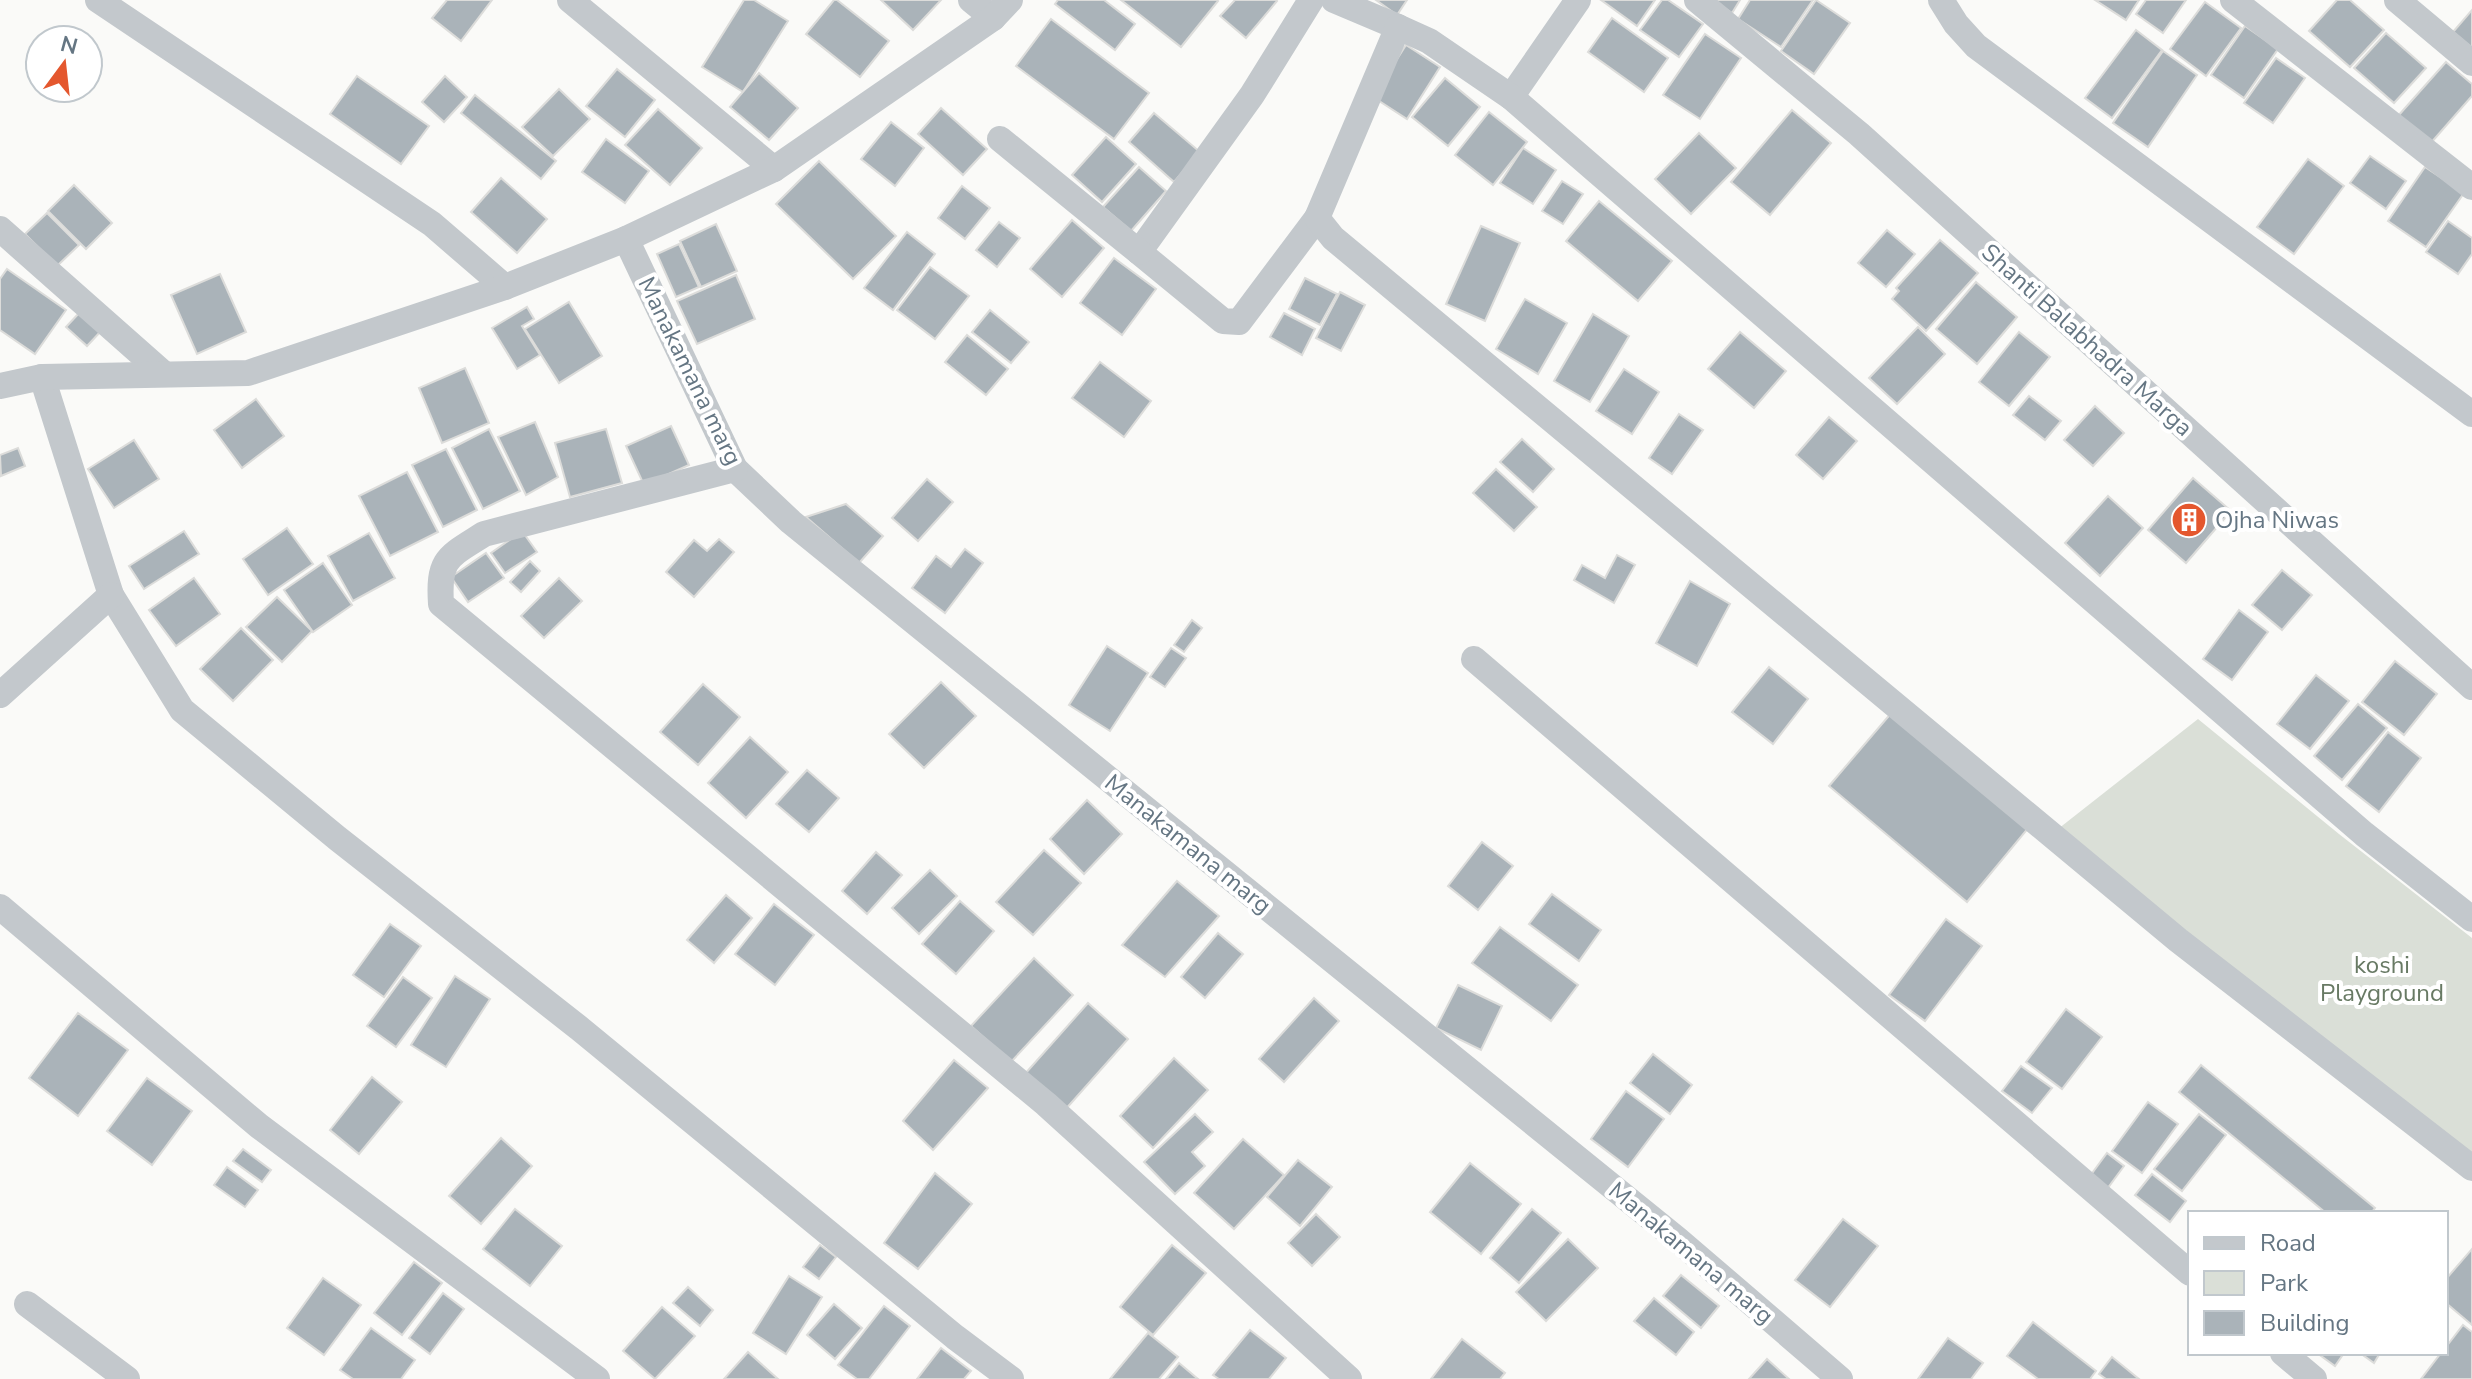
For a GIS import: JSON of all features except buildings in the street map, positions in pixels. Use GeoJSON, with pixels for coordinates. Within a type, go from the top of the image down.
{"type":"FeatureCollection","features":[{"type":"Feature","properties":{"kind":"street"},"geometry":{"type":"LineString","coordinates":[[98,0],[432,224],[505,287]]}},
{"type":"Feature","properties":{"kind":"street"},"geometry":{"type":"LineString","coordinates":[[570,0],[774,169]]}},
{"type":"Feature","properties":{"kind":"street"},"geometry":{"type":"LineString","coordinates":[[971,0],[1001,9]]}},
{"type":"Feature","properties":{"kind":"street"},"geometry":{"type":"LineString","coordinates":[[1139,252],[1252,95],[1311,0]]}},
{"type":"Feature","properties":{"kind":"street"},"geometry":{"type":"LineString","coordinates":[[1334,0],[1429,41],[1511,97],[2364,834],[2472,919]]}},
{"type":"Feature","properties":{"kind":"street"},"geometry":{"type":"LineString","coordinates":[[1511,97],[1578,0]]}},
{"type":"Feature","properties":{"kind":"street","name":"Shanti Balabhadra Marga"},"geometry":{"type":"LineString","coordinates":[[1697,0],[1859,134],[2472,687]]}},
{"type":"Feature","properties":{"kind":"street"},"geometry":{"type":"LineString","coordinates":[[1941,0],[1956,24],[1976,46],[2472,414]]}},
{"type":"Feature","properties":{"kind":"street"},"geometry":{"type":"LineString","coordinates":[[2233,0],[2472,187]]}},
{"type":"Feature","properties":{"kind":"street"},"geometry":{"type":"LineString","coordinates":[[2397,0],[2472,63]]}},
{"type":"Feature","properties":{"kind":"street"},"geometry":{"type":"LineString","coordinates":[[0,386],[42,377],[248,373],[505,287],[626,239],[774,169],[1001,9]]}},
{"type":"Feature","properties":{"kind":"street"},"geometry":{"type":"LineString","coordinates":[[1000,139],[1223,321],[1239,322],[1317,218],[1398,27]]}},
{"type":"Feature","properties":{"kind":"street"},"geometry":{"type":"LineString","coordinates":[[1317,218],[1333,238],[2178,940],[2472,1168]]}},
{"type":"Feature","properties":{"kind":"street"},"geometry":{"type":"LineString","coordinates":[[0,229],[164,374]]}},
{"type":"Feature","properties":{"kind":"street","name":"Manakamana marg"},"geometry":{"type":"LineString","coordinates":[[626,239],[735,469],[791,522],[1677,1239],[1840,1379]]}},
{"type":"Feature","properties":{"kind":"street"},"geometry":{"type":"LineString","coordinates":[[42,377],[111,595],[182,710],[337,838],[591,1038],[955,1337],[1011,1379]]}},
{"type":"Feature","properties":{"kind":"street"},"geometry":{"type":"LineString","coordinates":[[735,469],[484,534],[448,557],[440,580],[441,604],[605,736],[1046,1104],[1349,1379]]}},
{"type":"Feature","properties":{"kind":"street"},"geometry":{"type":"LineString","coordinates":[[0,695],[111,595]]}},
{"type":"Feature","properties":{"kind":"street"},"geometry":{"type":"LineString","coordinates":[[1474,659],[2188,1271]]}},
{"type":"Feature","properties":{"kind":"street"},"geometry":{"type":"LineString","coordinates":[[0,907],[259,1126],[597,1379]]}},
{"type":"Feature","properties":{"kind":"street"},"geometry":{"type":"LineString","coordinates":[[27,1304],[127,1379]]}},
{"type":"Feature","properties":{"kind":"street"},"geometry":{"type":"LineString","coordinates":[[2285,1355],[2314,1379]]}},
{"type":"Feature","properties":{"kind":"green space","name":"koshi Playground"},"geometry":{"type":"Polygon","coordinates":[[[2198,719],[2472,938],[2472,1165],[2058,829],[2198,719]]]}},
{"type":"Feature","properties":{"kind":"place","name":"Ojha Niwas"},"geometry":{"type":"Point","coordinates":[2189,520]}}]}
